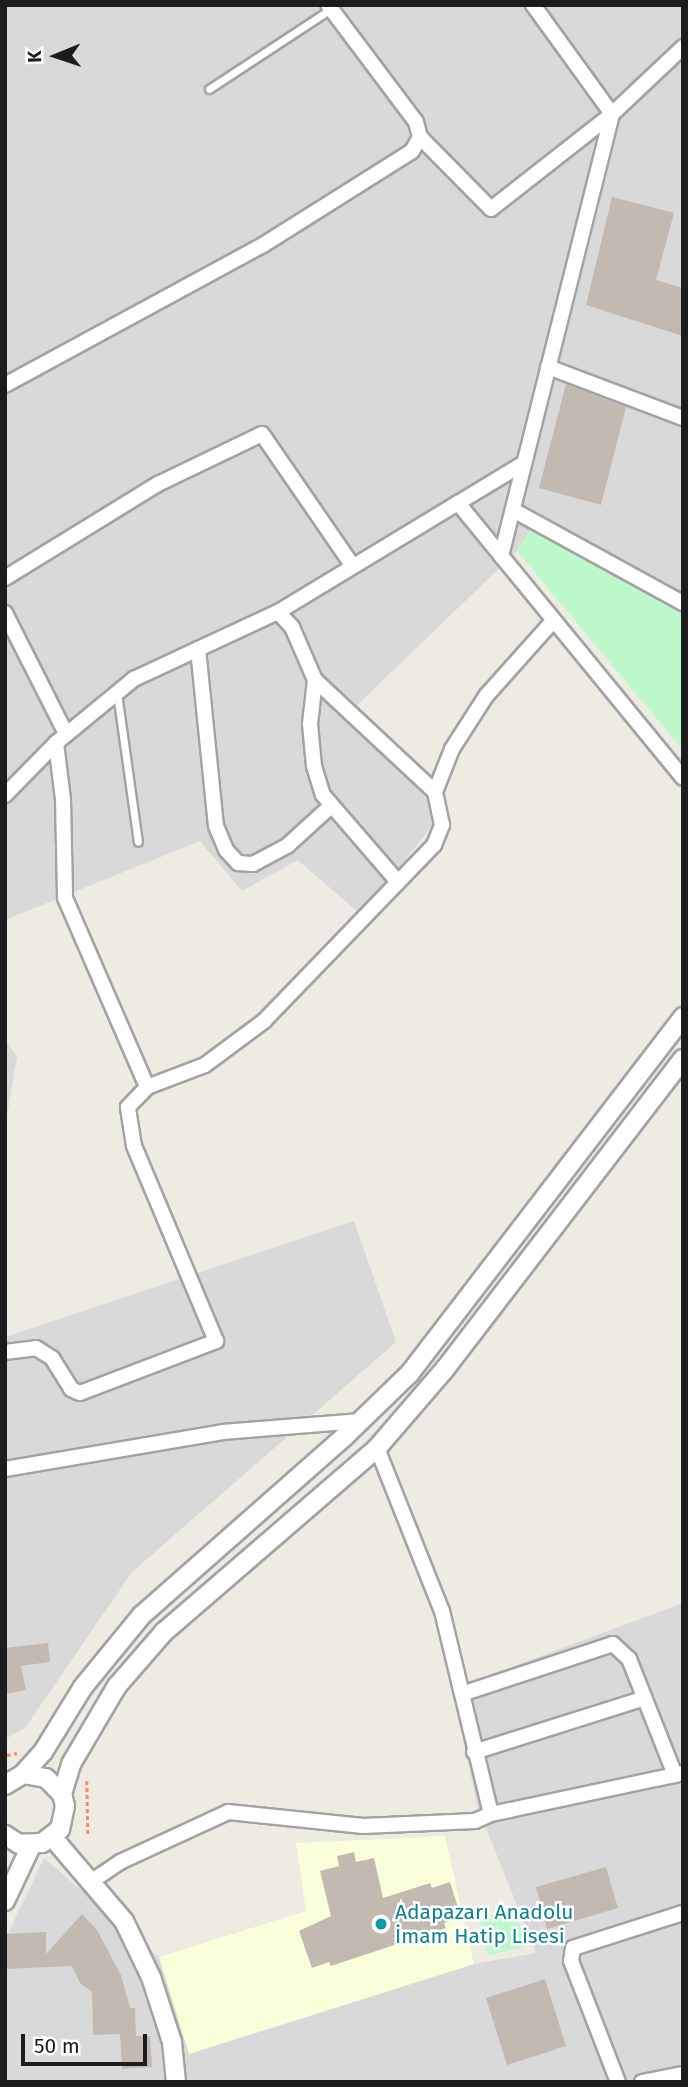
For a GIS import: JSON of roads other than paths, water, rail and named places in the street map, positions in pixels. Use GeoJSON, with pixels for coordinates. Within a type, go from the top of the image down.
{"type":"FeatureCollection","features":[{"type":"Feature","properties":{"kind":"street"},"geometry":{"type":"LineString","coordinates":[[533,5],[612,114]]}},
{"type":"Feature","properties":{"kind":"street"},"geometry":{"type":"LineString","coordinates":[[329,7],[416,122],[420,137],[491,209],[612,114],[683,47]]}},
{"type":"Feature","properties":{"kind":"street"},"geometry":{"type":"LineString","coordinates":[[501,556],[612,114]]}},
{"type":"Feature","properties":{"kind":"street"},"geometry":{"type":"LineString","coordinates":[[5,385],[263,245],[412,151],[420,137]]}},
{"type":"Feature","properties":{"kind":"street"},"geometry":{"type":"LineString","coordinates":[[548,366],[683,418]]}},
{"type":"Feature","properties":{"kind":"street"},"geometry":{"type":"LineString","coordinates":[[5,578],[158,484],[262,434],[352,565]]}},
{"type":"Feature","properties":{"kind":"street"},"geometry":{"type":"LineString","coordinates":[[5,794],[61,738],[117,691],[278,612],[524,463]]}},
{"type":"Feature","properties":{"kind":"street"},"geometry":{"type":"LineString","coordinates":[[458,503],[683,778]]}},
{"type":"Feature","properties":{"kind":"street"},"geometry":{"type":"LineString","coordinates":[[513,510],[683,603]]}},
{"type":"Feature","properties":{"kind":"street"},"geometry":{"type":"LineString","coordinates":[[278,612],[292,627],[314,680],[435,792]]}},
{"type":"Feature","properties":{"kind":"street"},"geometry":{"type":"LineString","coordinates":[[5,613],[61,738],[65,898],[147,1087]]}},
{"type":"Feature","properties":{"kind":"street"},"geometry":{"type":"LineString","coordinates":[[5,1352],[36,1348],[52,1358],[71,1389],[80,1393],[216,1341],[128,1125],[128,1107],[147,1087],[205,1065],[264,1021],[434,845],[442,825],[435,792],[452,749],[486,696],[553,621]]}},
{"type":"Feature","properties":{"kind":"street"},"geometry":{"type":"LineString","coordinates":[[198,649],[216,827],[226,850],[238,863],[253,864],[287,846],[331,806]]}},
{"type":"Feature","properties":{"kind":"street"},"geometry":{"type":"LineString","coordinates":[[314,680],[310,724],[314,766],[331,806],[398,882]]}},
{"type":"Feature","properties":{"kind":"street"},"geometry":{"type":"LineString","coordinates":[[12,1777],[43,1752],[83,1687],[142,1615],[361,1421],[410,1373],[683,1017]]}},
{"type":"Feature","properties":{"kind":"street"},"geometry":{"type":"LineString","coordinates":[[5,1835],[31,1846],[52,1838],[65,1818],[62,1794],[71,1764],[117,1686],[164,1632],[377,1448],[445,1368],[683,1059]]}},
{"type":"Feature","properties":{"kind":"street"},"geometry":{"type":"LineString","coordinates":[[5,1469],[223,1432],[361,1421]]}},
{"type":"Feature","properties":{"kind":"street"},"geometry":{"type":"LineString","coordinates":[[377,1448],[442,1611],[491,1814]]}},
{"type":"Feature","properties":{"kind":"street"},"geometry":{"type":"LineString","coordinates":[[92,1881],[120,1861],[228,1812],[363,1825],[475,1821],[491,1814],[679,1774],[629,1659],[613,1644],[462,1694]]}},
{"type":"Feature","properties":{"kind":"street"},"geometry":{"type":"LineString","coordinates":[[474,1752],[645,1698]]}},
{"type":"Feature","properties":{"kind":"street"},"geometry":{"type":"LineString","coordinates":[[12,1777],[46,1778],[62,1794]]}},
{"type":"Feature","properties":{"kind":"street"},"geometry":{"type":"LineString","coordinates":[[52,1838],[124,1921],[151,1978],[172,2042],[176,2082]]}},
{"type":"Feature","properties":{"kind":"street"},"geometry":{"type":"LineString","coordinates":[[5,1901],[31,1846]]}},
{"type":"Feature","properties":{"kind":"street"},"geometry":{"type":"LineString","coordinates":[[618,2082],[571,1961],[573,1948],[683,1913]]}},
{"type":"Feature","properties":{"kind":"street"},"geometry":{"type":"LineString","coordinates":[[642,2082],[683,2074]]}},
{"type":"Feature","properties":{"kind":"lane"},"geometry":{"type":"LineString","coordinates":[[209,89],[329,7]]}},
{"type":"Feature","properties":{"kind":"lane"},"geometry":{"type":"LineString","coordinates":[[117,691],[138,842]]}},
{"type":"Feature","properties":{"kind":"place","name":"Adapazarı Anadolu İmam Hatip Lisesi"},"geometry":{"type":"Point","coordinates":[381,1924]}}]}
